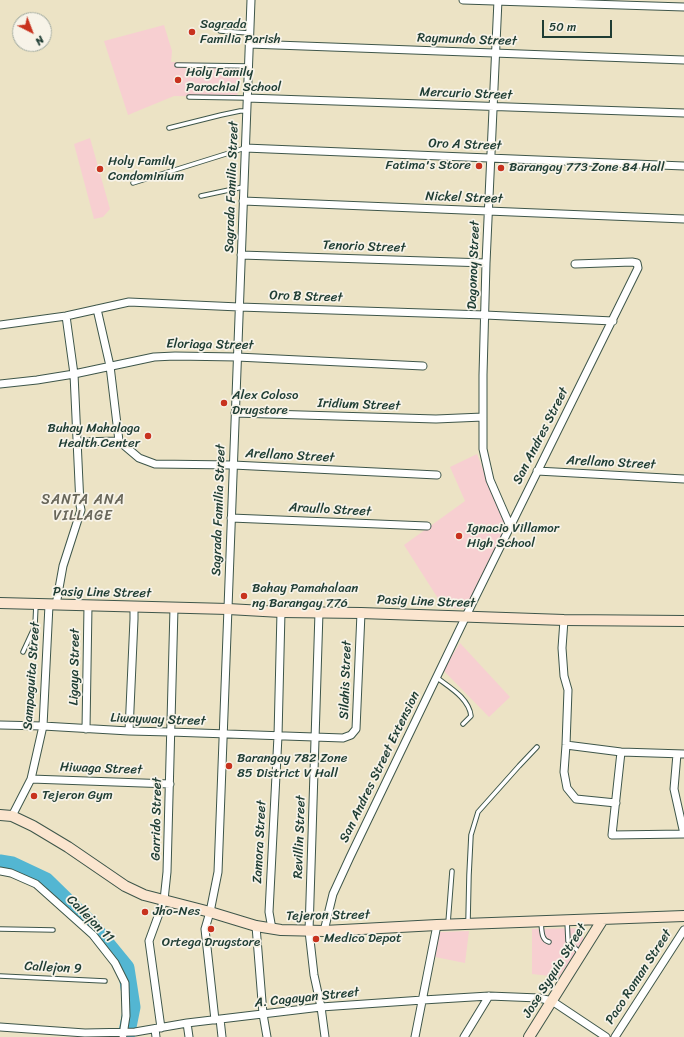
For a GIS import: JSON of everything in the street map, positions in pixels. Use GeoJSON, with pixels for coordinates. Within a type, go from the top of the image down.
{"type":"FeatureCollection","features":[{"type":"Feature","properties":{"kind":"main road","name":"Pasig Line Street"},"geometry":{"type":"LineString","coordinates":[[0,604],[228,609],[281,612],[360,613],[564,620],[684,621]]}},
{"type":"Feature","properties":{"kind":"main road","name":"Tejeron Street"},"geometry":{"type":"LineString","coordinates":[[0,815],[12,816],[33,826],[68,847],[125,886],[144,895],[210,912],[256,926],[272,929],[324,931],[448,924],[684,916]]}},
{"type":"Feature","properties":{"kind":"main road","name":"Jose Syquia Street"},"geometry":{"type":"LineString","coordinates":[[529,1037],[603,919]]}},
{"type":"Feature","properties":{"kind":"street","name":"Sagrada Familia Street"},"geometry":{"type":"LineString","coordinates":[[222,1037],[217,1019],[205,929],[218,872],[251,0]]}},
{"type":"Feature","properties":{"kind":"street"},"geometry":{"type":"LineString","coordinates":[[463,0],[684,7]]}},
{"type":"Feature","properties":{"kind":"street","name":"Dagonoy Street"},"geometry":{"type":"LineString","coordinates":[[498,1],[486,263],[483,449],[490,480],[510,526]]}},
{"type":"Feature","properties":{"kind":"street","name":"Raymundo Street"},"geometry":{"type":"LineString","coordinates":[[249,44],[684,60]]}},
{"type":"Feature","properties":{"kind":"street","name":"Mercurio Street"},"geometry":{"type":"LineString","coordinates":[[247,98],[684,113]]}},
{"type":"Feature","properties":{"kind":"street","name":"Oro A Street"},"geometry":{"type":"LineString","coordinates":[[245,148],[684,166]]}},
{"type":"Feature","properties":{"kind":"street","name":"Nickel Street"},"geometry":{"type":"LineString","coordinates":[[243,201],[684,219]]}},
{"type":"Feature","properties":{"kind":"street","name":"Tenorio Street"},"geometry":{"type":"LineString","coordinates":[[241,255],[486,263]]}},
{"type":"Feature","properties":{"kind":"street","name":"San Andres Street"},"geometry":{"type":"LineString","coordinates":[[466,616],[638,268],[637,263],[632,262],[575,264]]}},
{"type":"Feature","properties":{"kind":"street","name":"Oro B Street"},"geometry":{"type":"LineString","coordinates":[[0,325],[66,316],[129,302],[612,321]]}},
{"type":"Feature","properties":{"kind":"street"},"geometry":{"type":"LineString","coordinates":[[66,316],[74,374],[77,442],[119,442],[110,366],[96,309]]}},
{"type":"Feature","properties":{"kind":"street","name":"Eloriaga Street"},"geometry":{"type":"LineString","coordinates":[[0,384],[74,374],[154,357],[175,356],[237,357],[423,366]]}},
{"type":"Feature","properties":{"kind":"street","name":"Iridium Street"},"geometry":{"type":"LineString","coordinates":[[235,413],[436,419],[483,417]]}},
{"type":"Feature","properties":{"kind":"street","name":"Sampaguita Street"},"geometry":{"type":"LineString","coordinates":[[12,816],[31,779],[43,726],[52,605],[81,510],[77,442]]}},
{"type":"Feature","properties":{"kind":"street","name":"Arellano Street"},"geometry":{"type":"LineString","coordinates":[[119,442],[139,458],[155,464],[233,465],[437,475]]}},
{"type":"Feature","properties":{"kind":"street","name":"Arellano Street"},"geometry":{"type":"LineString","coordinates":[[537,471],[684,479]]}},
{"type":"Feature","properties":{"kind":"street","name":"Araullo Street"},"geometry":{"type":"LineString","coordinates":[[231,518],[427,526]]}},
{"type":"Feature","properties":{"kind":"street","name":"Ligaya Street"},"geometry":{"type":"LineString","coordinates":[[86,729],[88,606]]}},
{"type":"Feature","properties":{"kind":"street"},"geometry":{"type":"LineString","coordinates":[[129,732],[134,607]]}},
{"type":"Feature","properties":{"kind":"street","name":"Garrido Street"},"geometry":{"type":"LineString","coordinates":[[156,1037],[158,1029],[149,941],[164,900],[167,872],[174,608]]}},
{"type":"Feature","properties":{"kind":"street","name":"Zamora Street"},"geometry":{"type":"LineString","coordinates":[[272,929],[269,912],[278,736],[281,612]]}},
{"type":"Feature","properties":{"kind":"street","name":"Revillin Street"},"geometry":{"type":"LineString","coordinates":[[319,612],[309,931],[314,975],[325,1037]]}},
{"type":"Feature","properties":{"kind":"street","name":"Silahis Street"},"geometry":{"type":"LineString","coordinates":[[316,737],[343,738],[351,735],[356,729],[360,613]]}},
{"type":"Feature","properties":{"kind":"street","name":"San Andres Street Extension"},"geometry":{"type":"LineString","coordinates":[[324,931],[333,894],[466,616]]}},
{"type":"Feature","properties":{"kind":"street"},"geometry":{"type":"LineString","coordinates":[[564,620],[562,648],[564,676],[568,690],[564,772],[567,788],[576,799],[616,803]]}},
{"type":"Feature","properties":{"kind":"street","name":"Liwayway Street"},"geometry":{"type":"LineString","coordinates":[[0,725],[43,726],[129,732],[316,737]]}},
{"type":"Feature","properties":{"kind":"street"},"geometry":{"type":"LineString","coordinates":[[566,745],[621,752],[680,754],[674,789],[684,834],[612,835],[621,752]]}},
{"type":"Feature","properties":{"kind":"street","name":"Hiwaga Street"},"geometry":{"type":"LineString","coordinates":[[31,779],[170,784]]}},
{"type":"Feature","properties":{"kind":"street","name":"Callejon 11"},"geometry":{"type":"LineString","coordinates":[[0,871],[11,873],[36,884],[93,935],[115,963],[125,983],[126,1016],[123,1034]]}},
{"type":"Feature","properties":{"kind":"street"},"geometry":{"type":"LineString","coordinates":[[415,1037],[437,925]]}},
{"type":"Feature","properties":{"kind":"street"},"geometry":{"type":"LineString","coordinates":[[256,926],[266,1037]]}},
{"type":"Feature","properties":{"kind":"street","name":"Paco Roman Street"},"geometry":{"type":"LineString","coordinates":[[615,1037],[684,930]]}},
{"type":"Feature","properties":{"kind":"street"},"geometry":{"type":"LineString","coordinates":[[464,1037],[489,996]]}},
{"type":"Feature","properties":{"kind":"street","name":"A. Cagayan Street"},"geometry":{"type":"LineString","coordinates":[[0,1027],[85,1035],[123,1034],[187,1023],[263,1014],[321,1008],[489,996],[539,998],[552,1001],[606,1037]]}},
{"type":"Feature","properties":{"kind":"street"},"geometry":{"type":"LineString","coordinates":[[187,1023],[189,1037]]}},
{"type":"Feature","properties":{"kind":"lane"},"geometry":{"type":"LineString","coordinates":[[220,31],[249,33]]}},
{"type":"Feature","properties":{"kind":"lane"},"geometry":{"type":"LineString","coordinates":[[178,65],[248,66]]}},
{"type":"Feature","properties":{"kind":"lane"},"geometry":{"type":"LineString","coordinates":[[189,97],[247,98]]}},
{"type":"Feature","properties":{"kind":"lane"},"geometry":{"type":"LineString","coordinates":[[169,128],[221,115],[246,111]]}},
{"type":"Feature","properties":{"kind":"lane"},"geometry":{"type":"LineString","coordinates":[[133,183],[245,148]]}},
{"type":"Feature","properties":{"kind":"lane"},"geometry":{"type":"LineString","coordinates":[[201,196],[243,187]]}},
{"type":"Feature","properties":{"kind":"lane"},"geometry":{"type":"LineString","coordinates":[[23,652],[35,626],[36,604]]}},
{"type":"Feature","properties":{"kind":"lane"},"geometry":{"type":"LineString","coordinates":[[436,678],[458,694],[465,703],[471,716],[464,724]]}},
{"type":"Feature","properties":{"kind":"lane"},"geometry":{"type":"LineString","coordinates":[[468,924],[471,835],[478,812],[537,747]]}},
{"type":"Feature","properties":{"kind":"lane"},"geometry":{"type":"LineString","coordinates":[[448,924],[452,871]]}},
{"type":"Feature","properties":{"kind":"lane"},"geometry":{"type":"LineString","coordinates":[[567,920],[568,941],[581,954]]}},
{"type":"Feature","properties":{"kind":"lane"},"geometry":{"type":"LineString","coordinates":[[541,921],[544,939],[546,942],[549,942]]}},
{"type":"Feature","properties":{"kind":"lane"},"geometry":{"type":"LineString","coordinates":[[0,928],[53,930]]}},
{"type":"Feature","properties":{"kind":"lane"},"geometry":{"type":"LineString","coordinates":[[562,941],[568,941]]}},
{"type":"Feature","properties":{"kind":"lane","name":"Callejon 9"},"geometry":{"type":"LineString","coordinates":[[0,976],[105,981]]}},
{"type":"Feature","properties":{"kind":"shaded area","name":"Holy Family Parochial School"},"geometry":{"type":"Polygon","coordinates":[[[164,25],[172,51],[171,62],[242,64],[237,97],[174,96],[128,115],[104,41],[164,25]]]}},
{"type":"Feature","properties":{"kind":"shaded area"},"geometry":{"type":"Polygon","coordinates":[[[90,138],[110,209],[103,217],[94,219],[74,144],[90,138]]]}},
{"type":"Feature","properties":{"kind":"shaded area","name":"Ignacio Villamor High School"},"geometry":{"type":"Polygon","coordinates":[[[477,454],[506,527],[466,609],[438,607],[439,600],[404,545],[465,501],[450,467],[477,454]]]}},
{"type":"Feature","properties":{"kind":"shaded area"},"geometry":{"type":"Polygon","coordinates":[[[460,643],[510,697],[489,717],[443,670],[460,643]]]}},
{"type":"Feature","properties":{"kind":"shaded area"},"geometry":{"type":"Polygon","coordinates":[[[580,928],[584,940],[559,977],[532,974],[532,929],[580,928]]]}},
{"type":"Feature","properties":{"kind":"shaded area"},"geometry":{"type":"Polygon","coordinates":[[[469,931],[465,963],[435,957],[439,932],[469,931]]]}},
{"type":"Feature","properties":{"kind":"waterway"},"geometry":{"type":"LineString","coordinates":[[0,863],[12,865],[46,881],[90,924],[126,968],[132,1007],[126,1037]]}},
{"type":"Feature","properties":{"kind":"place","name":"Sagrada Familia Parish"},"geometry":{"type":"Point","coordinates":[192,32]}},
{"type":"Feature","properties":{"kind":"place","name":"Holy Family Parochial School"},"geometry":{"type":"Point","coordinates":[178,80]}},
{"type":"Feature","properties":{"kind":"place","name":"Fatima's Store"},"geometry":{"type":"Point","coordinates":[479,166]}},
{"type":"Feature","properties":{"kind":"place","name":"Barangay 773 Zone 84 Hall"},"geometry":{"type":"Point","coordinates":[501,168]}},
{"type":"Feature","properties":{"kind":"place","name":"Holy Family Condominium"},"geometry":{"type":"Point","coordinates":[100,169]}},
{"type":"Feature","properties":{"kind":"place","name":"Alex Coloso Drugstore"},"geometry":{"type":"Point","coordinates":[224,403]}},
{"type":"Feature","properties":{"kind":"place","name":"Buhay Mahalaga Health Center"},"geometry":{"type":"Point","coordinates":[148,436]}},
{"type":"Feature","properties":{"kind":"place","name":"Ignacio Villamor High School"},"geometry":{"type":"Point","coordinates":[459,536]}},
{"type":"Feature","properties":{"kind":"place","name":"Bahay Pamahalaan ng Barangay 776"},"geometry":{"type":"Point","coordinates":[244,596]}},
{"type":"Feature","properties":{"kind":"place","name":"Barangay 782 Zone 85 District V Hall"},"geometry":{"type":"Point","coordinates":[229,766]}},
{"type":"Feature","properties":{"kind":"place","name":"Tejeron Gym"},"geometry":{"type":"Point","coordinates":[34,796]}},
{"type":"Feature","properties":{"kind":"place","name":"Jho-Nes"},"geometry":{"type":"Point","coordinates":[145,912]}},
{"type":"Feature","properties":{"kind":"place","name":"Ortega Drugstore"},"geometry":{"type":"Point","coordinates":[211,929]}},
{"type":"Feature","properties":{"kind":"place","name":"Medico Depot"},"geometry":{"type":"Point","coordinates":[316,939]}},
{"type":"Feature","properties":{"kind":"district","name":"SANTA ANA VILLAGE"},"geometry":{"type":"Point","coordinates":[83,508]}}]}
